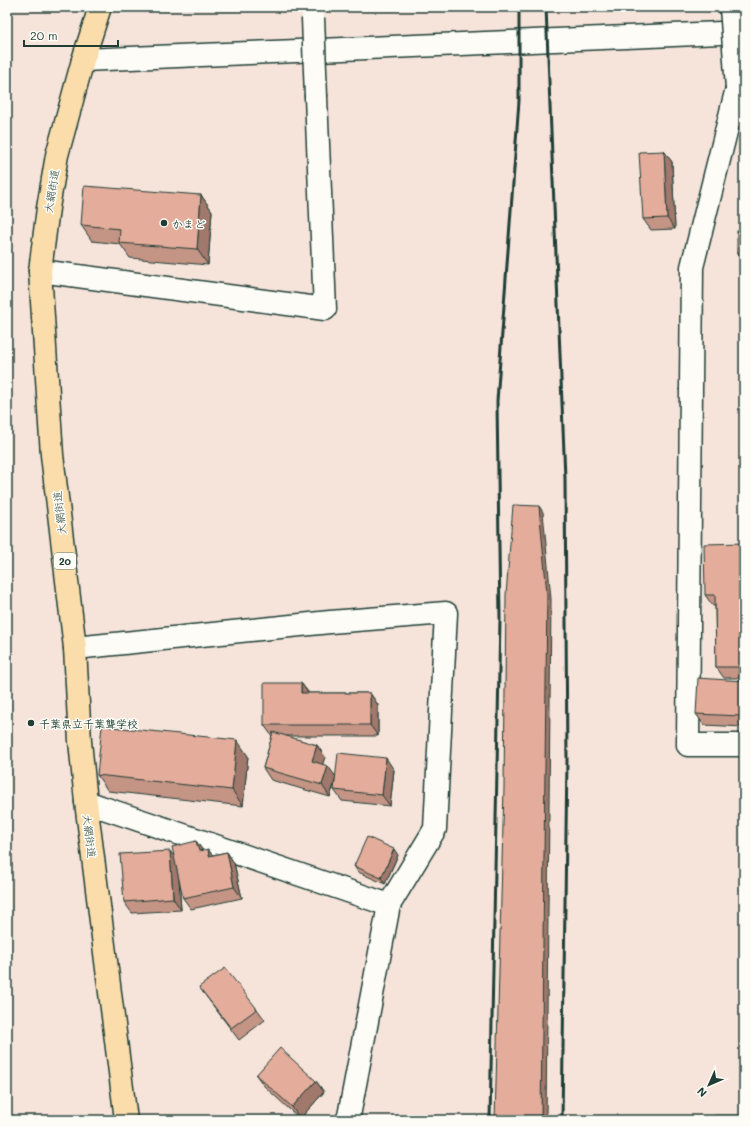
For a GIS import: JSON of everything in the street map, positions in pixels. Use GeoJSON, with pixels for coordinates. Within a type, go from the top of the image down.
{"type":"FeatureCollection","features":[{"type":"Feature","properties":{"kind":"main road","name":"大網街道"},"geometry":{"type":"LineString","coordinates":[[100,7],[83,60],[57,155],[48,208],[40,271],[52,455],[75,648],[80,741],[86,802],[126,1120]]}},
{"type":"Feature","properties":{"kind":"street"},"geometry":{"type":"LineString","coordinates":[[731,7],[741,88],[692,267],[688,745],[744,746]]}},
{"type":"Feature","properties":{"kind":"street"},"geometry":{"type":"LineString","coordinates":[[40,271],[325,309],[313,12]]}},
{"type":"Feature","properties":{"kind":"street"},"geometry":{"type":"LineString","coordinates":[[83,60],[744,32]]}},
{"type":"Feature","properties":{"kind":"street"},"geometry":{"type":"LineString","coordinates":[[75,648],[330,622],[446,613],[435,829],[389,905],[350,1116],[347,1120]]}},
{"type":"Feature","properties":{"kind":"street"},"geometry":{"type":"LineString","coordinates":[[86,802],[389,905]]}},
{"type":"Feature","properties":{"kind":"green space"},"geometry":{"type":"Polygon","coordinates":[[[715,1115],[744,1115],[744,1120],[708,1120],[715,1115]]]}},
{"type":"Feature","properties":{"kind":"building"},"geometry":{"type":"Polygon","coordinates":[[[664,151],[667,218],[643,219],[639,152],[664,151]]]}},
{"type":"Feature","properties":{"kind":"building"},"geometry":{"type":"Polygon","coordinates":[[[84,186],[201,195],[197,249],[119,243],[120,229],[81,225],[84,186]]]}},
{"type":"Feature","properties":{"kind":"building"},"geometry":{"type":"Polygon","coordinates":[[[737,231],[744,231],[744,253],[737,253],[737,231]]]}},
{"type":"Feature","properties":{"kind":"building"},"geometry":{"type":"Polygon","coordinates":[[[513,505],[539,506],[547,594],[541,1120],[495,1120],[504,788],[506,595],[513,505]]]}},
{"type":"Feature","properties":{"kind":"building"},"geometry":{"type":"Polygon","coordinates":[[[744,543],[744,667],[716,667],[715,595],[705,595],[704,544],[744,543]]]}},
{"type":"Feature","properties":{"kind":"building"},"geometry":{"type":"Polygon","coordinates":[[[698,678],[743,681],[741,716],[696,714],[698,678]]]}},
{"type":"Feature","properties":{"kind":"building"},"geometry":{"type":"Polygon","coordinates":[[[264,683],[301,683],[301,693],[370,693],[370,725],[264,725],[264,683]]]}},
{"type":"Feature","properties":{"kind":"building"},"geometry":{"type":"Polygon","coordinates":[[[102,726],[237,740],[232,790],[97,775],[102,726]]]}},
{"type":"Feature","properties":{"kind":"building"},"geometry":{"type":"Polygon","coordinates":[[[273,732],[317,745],[312,761],[328,766],[322,785],[263,768],[273,732]]]}},
{"type":"Feature","properties":{"kind":"building"},"geometry":{"type":"Polygon","coordinates":[[[338,753],[386,758],[382,795],[334,790],[338,753]]]}},
{"type":"Feature","properties":{"kind":"building"},"geometry":{"type":"Polygon","coordinates":[[[367,837],[394,849],[381,878],[354,866],[367,837]]]}},
{"type":"Feature","properties":{"kind":"building"},"geometry":{"type":"Polygon","coordinates":[[[196,841],[199,851],[208,849],[209,856],[227,852],[234,887],[183,898],[172,847],[196,841]]]}},
{"type":"Feature","properties":{"kind":"building"},"geometry":{"type":"Polygon","coordinates":[[[170,851],[173,898],[124,902],[120,854],[170,851]]]}},
{"type":"Feature","properties":{"kind":"building"},"geometry":{"type":"Polygon","coordinates":[[[225,968],[257,1009],[231,1028],[199,987],[225,968]]]}},
{"type":"Feature","properties":{"kind":"building"},"geometry":{"type":"Polygon","coordinates":[[[280,1048],[316,1081],[292,1107],[256,1075],[280,1048]]]}},
{"type":"Feature","properties":{"kind":"railway"},"geometry":{"type":"LineString","coordinates":[[490,1120],[500,619],[497,401],[519,101],[519,7]]}},
{"type":"Feature","properties":{"kind":"railway"},"geometry":{"type":"LineString","coordinates":[[546,7],[565,478],[567,760],[562,1120]]}},
{"type":"Feature","properties":{"kind":"place","name":"かまど"},"geometry":{"type":"Point","coordinates":[164,223]}},
{"type":"Feature","properties":{"kind":"place","name":"千葉県立千葉聾学校"},"geometry":{"type":"Point","coordinates":[31,723]}}]}
